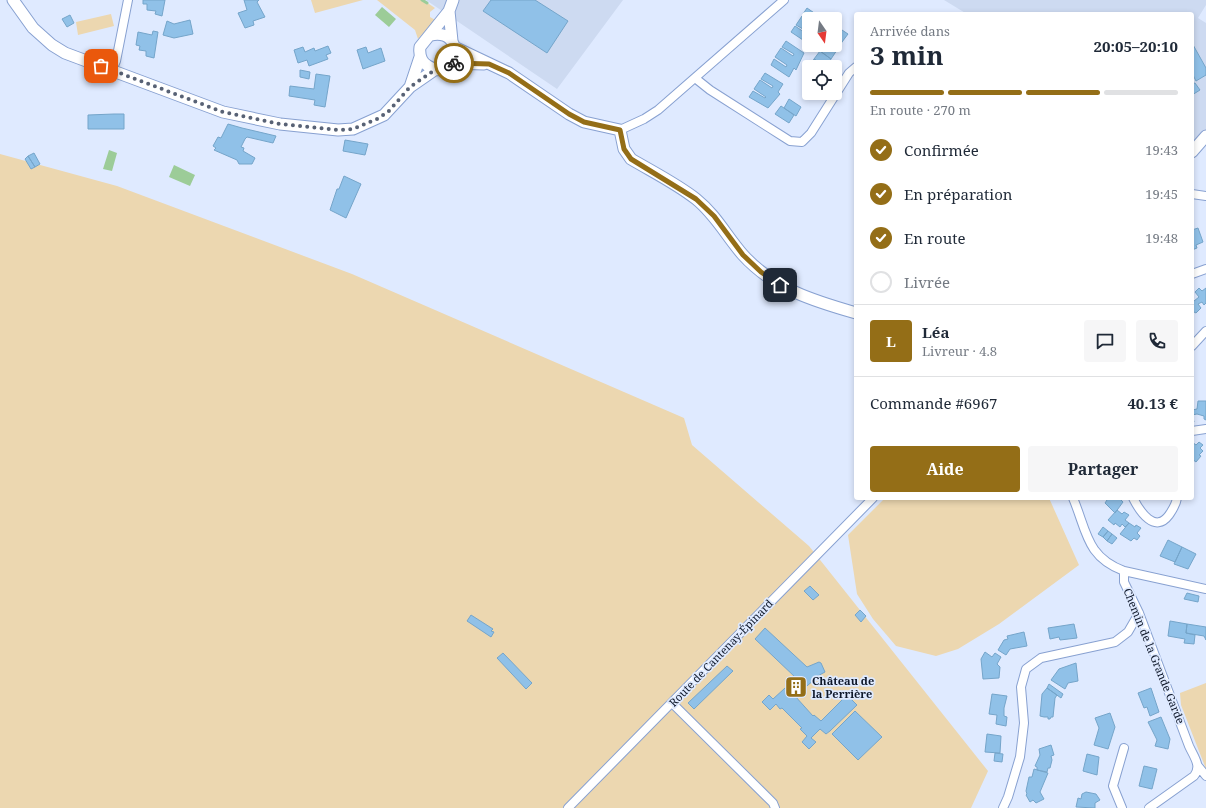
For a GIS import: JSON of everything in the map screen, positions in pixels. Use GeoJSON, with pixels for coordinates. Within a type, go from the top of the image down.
{"type":"FeatureCollection","features":[{"type":"Feature","properties":{"kind":"street"},"geometry":{"type":"LineString","coordinates":[[13,0],[34,28],[52,45],[77,58],[223,112],[280,124],[338,130],[353,129],[377,119],[388,112],[410,87],[436,69],[447,67],[451,63],[455,52],[453,44],[451,5]]}},
{"type":"Feature","properties":{"kind":"street"},"geometry":{"type":"LineString","coordinates":[[112,70],[116,61],[128,0]]}},
{"type":"Feature","properties":{"kind":"street"},"geometry":{"type":"LineString","coordinates":[[431,35],[442,35],[453,44],[489,64],[509,73],[569,114],[584,122],[620,130],[644,119],[658,110],[784,0]]}},
{"type":"Feature","properties":{"kind":"street"},"geometry":{"type":"LineString","coordinates":[[410,87],[420,57],[419,52],[422,43],[431,35],[451,5]]}},
{"type":"Feature","properties":{"kind":"street"},"geometry":{"type":"LineString","coordinates":[[420,57],[426,65],[436,69]]}},
{"type":"Feature","properties":{"kind":"street"},"geometry":{"type":"LineString","coordinates":[[451,63],[489,64]]}},
{"type":"Feature","properties":{"kind":"street"},"geometry":{"type":"LineString","coordinates":[[695,78],[710,90],[790,141],[802,142],[811,133],[849,73],[854,69]]}},
{"type":"Feature","properties":{"kind":"street"},"geometry":{"type":"LineString","coordinates":[[620,130],[624,149],[631,159],[696,199],[714,216],[743,255],[761,272],[790,291],[816,302],[854,312]]}},
{"type":"Feature","properties":{"kind":"street"},"geometry":{"type":"LineString","coordinates":[[1194,150],[1206,136]]}},
{"type":"Feature","properties":{"kind":"street"},"geometry":{"type":"LineString","coordinates":[[1194,194],[1206,196]]}},
{"type":"Feature","properties":{"kind":"street"},"geometry":{"type":"LineString","coordinates":[[1194,273],[1206,268]]}},
{"type":"Feature","properties":{"kind":"street"},"geometry":{"type":"LineString","coordinates":[[1194,344],[1206,331]]}},
{"type":"Feature","properties":{"kind":"street"},"geometry":{"type":"LineString","coordinates":[[1194,431],[1206,429]]}},
{"type":"Feature","properties":{"kind":"street","name":"Route de Cantenay-Épinard"},"geometry":{"type":"LineString","coordinates":[[568,808],[871,500]]}},
{"type":"Feature","properties":{"kind":"street"},"geometry":{"type":"LineString","coordinates":[[1074,500],[1092,549],[1106,562],[1124,571],[1206,589]]}},
{"type":"Feature","properties":{"kind":"street"},"geometry":{"type":"LineString","coordinates":[[1134,500],[1138,509],[1153,522],[1159,523],[1164,521],[1176,505],[1177,500]]}},
{"type":"Feature","properties":{"kind":"street","name":"Chemin de la Grande Garde"},"geometry":{"type":"LineString","coordinates":[[1124,571],[1124,582],[1139,614],[1189,746],[1198,766],[1206,776]]}},
{"type":"Feature","properties":{"kind":"street"},"geometry":{"type":"LineString","coordinates":[[1003,808],[1008,797],[1020,757],[1024,723],[1021,687],[1026,669],[1041,658],[1115,642],[1128,632],[1139,614]]}},
{"type":"Feature","properties":{"kind":"street"},"geometry":{"type":"LineString","coordinates":[[672,703],[751,780],[775,808]]}},
{"type":"Feature","properties":{"kind":"street"},"geometry":{"type":"LineString","coordinates":[[1122,808],[1113,786],[1124,748]]}},
{"type":"Feature","properties":{"kind":"street"},"geometry":{"type":"LineString","coordinates":[[1149,808],[1194,776],[1198,770],[1198,766]]}},
{"type":"Feature","properties":{"kind":"shaded area"},"geometry":{"type":"Polygon","coordinates":[[[311,0],[363,0],[315,13],[311,0]]]}},
{"type":"Feature","properties":{"kind":"shaded area"},"geometry":{"type":"Polygon","coordinates":[[[377,0],[423,0],[435,8],[430,12],[430,17],[437,21],[418,39],[415,30],[377,0]]]}},
{"type":"Feature","properties":{"kind":"shaded area"},"geometry":{"type":"Polygon","coordinates":[[[426,0],[623,0],[557,89],[426,0]]]}},
{"type":"Feature","properties":{"kind":"shaded area"},"geometry":{"type":"Polygon","coordinates":[[[944,0],[1206,0],[1206,5],[1198,18],[1206,23],[1206,143],[1194,154],[1194,12],[964,12],[944,0]]]}},
{"type":"Feature","properties":{"kind":"shaded area"},"geometry":{"type":"Polygon","coordinates":[[[382,7],[396,19],[389,27],[375,15],[382,7]]]}},
{"type":"Feature","properties":{"kind":"shaded area"},"geometry":{"type":"Polygon","coordinates":[[[111,14],[114,26],[78,35],[76,22],[111,14]]]}},
{"type":"Feature","properties":{"kind":"shaded area"},"geometry":{"type":"Polygon","coordinates":[[[109,150],[117,153],[112,171],[103,169],[109,150]]]}},
{"type":"Feature","properties":{"kind":"shaded area"},"geometry":{"type":"Polygon","coordinates":[[[0,154],[117,186],[352,274],[684,418],[692,445],[809,546],[988,771],[971,808],[0,808],[0,154]]]}},
{"type":"Feature","properties":{"kind":"shaded area"},"geometry":{"type":"Polygon","coordinates":[[[174,165],[195,175],[190,186],[169,177],[174,165]]]}},
{"type":"Feature","properties":{"kind":"shaded area"},"geometry":{"type":"Polygon","coordinates":[[[883,500],[1050,500],[1079,565],[999,624],[958,649],[936,656],[896,646],[873,619],[857,594],[848,535],[883,500]]]}},
{"type":"Feature","properties":{"kind":"shaded area"},"geometry":{"type":"Polygon","coordinates":[[[1206,683],[1206,769],[1181,705],[1180,693],[1206,683]]]}},
{"type":"Feature","properties":{"kind":"building"},"geometry":{"type":"Polygon","coordinates":[[[143,0],[165,0],[162,16],[155,14],[156,11],[147,10],[147,4],[143,4],[143,0]]]}},
{"type":"Feature","properties":{"kind":"building"},"geometry":{"type":"Polygon","coordinates":[[[244,0],[259,0],[257,2],[265,17],[253,21],[254,25],[245,28],[238,13],[247,10],[244,0]]]}},
{"type":"Feature","properties":{"kind":"building"},"geometry":{"type":"Polygon","coordinates":[[[491,0],[535,0],[568,21],[547,53],[483,11],[491,0]]]}},
{"type":"Feature","properties":{"kind":"building"},"geometry":{"type":"Polygon","coordinates":[[[807,8],[813,12],[804,12],[807,8]]]}},
{"type":"Feature","properties":{"kind":"building"},"geometry":{"type":"Polygon","coordinates":[[[70,15],[74,23],[67,27],[62,19],[70,15]]]}},
{"type":"Feature","properties":{"kind":"building"},"geometry":{"type":"Polygon","coordinates":[[[802,16],[802,28],[796,25],[802,16]]]}},
{"type":"Feature","properties":{"kind":"building"},"geometry":{"type":"Polygon","coordinates":[[[190,20],[193,34],[174,38],[163,35],[167,21],[174,24],[190,20]]]}},
{"type":"Feature","properties":{"kind":"building"},"geometry":{"type":"Polygon","coordinates":[[[795,26],[802,31],[802,39],[791,32],[795,26]]]}},
{"type":"Feature","properties":{"kind":"building"},"geometry":{"type":"Polygon","coordinates":[[[842,30],[848,34],[842,42],[842,30]]]}},
{"type":"Feature","properties":{"kind":"building"},"geometry":{"type":"Polygon","coordinates":[[[153,31],[158,32],[154,58],[146,56],[146,51],[139,50],[140,46],[136,45],[138,32],[152,35],[153,31]]]}},
{"type":"Feature","properties":{"kind":"building"},"geometry":{"type":"Polygon","coordinates":[[[786,41],[804,53],[796,70],[794,68],[789,77],[771,65],[774,59],[786,67],[787,65],[775,57],[781,48],[793,56],[794,54],[782,47],[786,41]]]}},
{"type":"Feature","properties":{"kind":"building"},"geometry":{"type":"Polygon","coordinates":[[[328,46],[331,53],[326,55],[328,59],[309,66],[307,60],[298,63],[294,50],[303,47],[305,52],[314,48],[315,51],[328,46]]]}},
{"type":"Feature","properties":{"kind":"building"},"geometry":{"type":"Polygon","coordinates":[[[366,47],[368,53],[381,48],[385,61],[363,69],[357,50],[366,47]]]}},
{"type":"Feature","properties":{"kind":"building"},"geometry":{"type":"Polygon","coordinates":[[[1194,47],[1206,68],[1206,75],[1196,81],[1194,77],[1194,47]]]}},
{"type":"Feature","properties":{"kind":"building"},"geometry":{"type":"Polygon","coordinates":[[[819,52],[821,52],[831,59],[816,60],[814,59],[819,52]]]}},
{"type":"Feature","properties":{"kind":"building"},"geometry":{"type":"Polygon","coordinates":[[[821,52],[836,52],[831,59],[821,52]]]}},
{"type":"Feature","properties":{"kind":"building"},"geometry":{"type":"Polygon","coordinates":[[[300,70],[310,72],[309,79],[300,77],[300,70]]]}},
{"type":"Feature","properties":{"kind":"building"},"geometry":{"type":"Polygon","coordinates":[[[765,73],[783,84],[778,92],[780,94],[768,108],[749,97],[753,91],[765,98],[766,97],[754,89],[760,80],[772,88],[773,86],[761,79],[765,73]]]}},
{"type":"Feature","properties":{"kind":"building"},"geometry":{"type":"Polygon","coordinates":[[[316,74],[330,76],[325,107],[314,105],[315,100],[289,96],[290,86],[314,89],[316,74]]]}},
{"type":"Feature","properties":{"kind":"building"},"geometry":{"type":"Polygon","coordinates":[[[1194,83],[1200,90],[1194,94],[1194,83]]]}},
{"type":"Feature","properties":{"kind":"building"},"geometry":{"type":"Polygon","coordinates":[[[789,99],[801,107],[796,116],[784,108],[789,99]]]}},
{"type":"Feature","properties":{"kind":"building"},"geometry":{"type":"Polygon","coordinates":[[[781,106],[794,115],[789,123],[775,114],[781,106]]]}},
{"type":"Feature","properties":{"kind":"building"},"geometry":{"type":"Polygon","coordinates":[[[124,114],[124,129],[88,129],[88,115],[124,114]]]}},
{"type":"Feature","properties":{"kind":"building"},"geometry":{"type":"Polygon","coordinates":[[[228,124],[276,136],[273,143],[247,137],[241,147],[244,148],[243,151],[255,158],[252,164],[239,164],[237,160],[214,150],[216,148],[213,146],[218,137],[221,138],[228,124]]]}},
{"type":"Feature","properties":{"kind":"building"},"geometry":{"type":"Polygon","coordinates":[[[345,140],[368,144],[365,155],[343,151],[345,140]]]}},
{"type":"Feature","properties":{"kind":"building"},"geometry":{"type":"Polygon","coordinates":[[[34,153],[40,164],[35,167],[28,156],[34,153]]]}},
{"type":"Feature","properties":{"kind":"building"},"geometry":{"type":"Polygon","coordinates":[[[28,156],[35,167],[31,169],[25,159],[28,156]]]}},
{"type":"Feature","properties":{"kind":"building"},"geometry":{"type":"Polygon","coordinates":[[[344,176],[361,184],[346,218],[330,210],[337,189],[339,189],[344,176]]]}},
{"type":"Feature","properties":{"kind":"building"},"geometry":{"type":"Polygon","coordinates":[[[1198,228],[1203,242],[1196,245],[1197,248],[1194,249],[1194,229],[1198,228]]]}},
{"type":"Feature","properties":{"kind":"building"},"geometry":{"type":"Polygon","coordinates":[[[1199,288],[1202,291],[1206,288],[1206,303],[1204,305],[1202,302],[1198,304],[1201,308],[1196,313],[1194,312],[1194,301],[1199,297],[1195,292],[1199,288]]]}},
{"type":"Feature","properties":{"kind":"building"},"geometry":{"type":"Polygon","coordinates":[[[1198,401],[1206,401],[1206,420],[1204,419],[1204,416],[1194,415],[1194,410],[1197,409],[1198,401]]]}},
{"type":"Feature","properties":{"kind":"building"},"geometry":{"type":"Polygon","coordinates":[[[1199,442],[1203,445],[1200,448],[1203,451],[1199,455],[1201,456],[1196,462],[1194,460],[1194,444],[1196,445],[1199,442]]]}},
{"type":"Feature","properties":{"kind":"building"},"geometry":{"type":"Polygon","coordinates":[[[1107,500],[1121,500],[1123,502],[1115,513],[1105,503],[1107,500]]]}},
{"type":"Feature","properties":{"kind":"building"},"geometry":{"type":"Polygon","coordinates":[[[1117,510],[1122,514],[1124,512],[1129,515],[1125,520],[1129,523],[1125,527],[1122,524],[1120,527],[1115,523],[1114,525],[1108,520],[1117,510]]]}},
{"type":"Feature","properties":{"kind":"building"},"geometry":{"type":"Polygon","coordinates":[[[1129,523],[1135,527],[1136,525],[1141,528],[1137,533],[1140,536],[1137,540],[1134,538],[1131,541],[1120,534],[1129,523]]]}},
{"type":"Feature","properties":{"kind":"building"},"geometry":{"type":"Polygon","coordinates":[[[1103,527],[1108,531],[1103,537],[1098,534],[1103,527]]]}},
{"type":"Feature","properties":{"kind":"building"},"geometry":{"type":"Polygon","coordinates":[[[1108,531],[1112,534],[1107,541],[1103,537],[1108,531]]]}},
{"type":"Feature","properties":{"kind":"building"},"geometry":{"type":"Polygon","coordinates":[[[1112,534],[1117,538],[1112,544],[1107,541],[1112,534]]]}},
{"type":"Feature","properties":{"kind":"building"},"geometry":{"type":"Polygon","coordinates":[[[1168,540],[1182,547],[1175,562],[1160,556],[1168,540]]]}},
{"type":"Feature","properties":{"kind":"building"},"geometry":{"type":"Polygon","coordinates":[[[1182,547],[1196,554],[1188,569],[1174,564],[1182,547]]]}},
{"type":"Feature","properties":{"kind":"building"},"geometry":{"type":"Polygon","coordinates":[[[810,586],[819,595],[813,600],[804,591],[810,586]]]}},
{"type":"Feature","properties":{"kind":"building"},"geometry":{"type":"Polygon","coordinates":[[[1187,593],[1199,596],[1198,602],[1184,599],[1187,593]]]}},
{"type":"Feature","properties":{"kind":"building"},"geometry":{"type":"Polygon","coordinates":[[[860,610],[866,616],[861,622],[855,615],[860,610]]]}},
{"type":"Feature","properties":{"kind":"building"},"geometry":{"type":"Polygon","coordinates":[[[471,615],[493,629],[491,631],[494,632],[491,637],[467,621],[471,615]]]}},
{"type":"Feature","properties":{"kind":"building"},"geometry":{"type":"Polygon","coordinates":[[[1170,621],[1187,624],[1186,633],[1195,635],[1194,644],[1184,643],[1185,639],[1168,636],[1170,621]]]}},
{"type":"Feature","properties":{"kind":"building"},"geometry":{"type":"Polygon","coordinates":[[[1074,624],[1077,638],[1060,640],[1059,637],[1050,639],[1048,628],[1074,624]]]}},
{"type":"Feature","properties":{"kind":"building"},"geometry":{"type":"Polygon","coordinates":[[[1187,624],[1206,627],[1206,640],[1204,636],[1186,633],[1187,624]]]}},
{"type":"Feature","properties":{"kind":"building","name":"Château de la Perrière"},"geometry":{"type":"Polygon","coordinates":[[[765,628],[807,667],[819,662],[821,663],[825,672],[814,678],[814,680],[795,696],[813,716],[814,715],[821,721],[847,695],[857,705],[826,734],[820,729],[811,738],[816,742],[809,749],[802,742],[807,736],[800,729],[802,728],[782,708],[780,709],[776,704],[770,710],[762,702],[769,695],[773,699],[796,678],[755,639],[765,628]]]}},
{"type":"Feature","properties":{"kind":"building"},"geometry":{"type":"Polygon","coordinates":[[[1024,632],[1027,646],[1010,649],[1006,655],[998,650],[1004,640],[1008,639],[1007,636],[1024,632]]]}},
{"type":"Feature","properties":{"kind":"building"},"geometry":{"type":"Polygon","coordinates":[[[985,652],[992,657],[995,653],[1001,657],[997,664],[1000,667],[999,678],[983,679],[981,659],[985,652]]]}},
{"type":"Feature","properties":{"kind":"building"},"geometry":{"type":"Polygon","coordinates":[[[503,653],[532,683],[526,689],[497,658],[503,653]]]}},
{"type":"Feature","properties":{"kind":"building"},"geometry":{"type":"Polygon","coordinates":[[[1076,663],[1078,681],[1068,683],[1065,689],[1051,680],[1059,669],[1076,663]]]}},
{"type":"Feature","properties":{"kind":"building"},"geometry":{"type":"Polygon","coordinates":[[[727,666],[733,671],[694,709],[688,703],[727,666]]]}},
{"type":"Feature","properties":{"kind":"building"},"geometry":{"type":"Polygon","coordinates":[[[1049,684],[1063,694],[1061,698],[1047,688],[1049,684]]]}},
{"type":"Feature","properties":{"kind":"building"},"geometry":{"type":"Polygon","coordinates":[[[1047,688],[1057,695],[1055,698],[1053,717],[1050,719],[1048,719],[1048,717],[1040,716],[1042,694],[1047,688]]]}},
{"type":"Feature","properties":{"kind":"building"},"geometry":{"type":"Polygon","coordinates":[[[1151,688],[1159,712],[1150,716],[1147,707],[1144,708],[1138,693],[1151,688]]]}},
{"type":"Feature","properties":{"kind":"building"},"geometry":{"type":"Polygon","coordinates":[[[992,694],[1007,696],[1004,708],[1004,716],[1007,717],[1006,726],[996,724],[997,715],[989,714],[992,694]]]}},
{"type":"Feature","properties":{"kind":"building"},"geometry":{"type":"Polygon","coordinates":[[[855,711],[882,737],[858,760],[832,734],[855,711]]]}},
{"type":"Feature","properties":{"kind":"building"},"geometry":{"type":"Polygon","coordinates":[[[1110,713],[1115,727],[1108,749],[1094,745],[1099,728],[1095,718],[1110,713]]]}},
{"type":"Feature","properties":{"kind":"building"},"geometry":{"type":"Polygon","coordinates":[[[1161,717],[1170,739],[1168,749],[1155,746],[1157,740],[1148,722],[1161,717]]]}},
{"type":"Feature","properties":{"kind":"building"},"geometry":{"type":"Polygon","coordinates":[[[987,734],[1001,736],[1000,753],[985,752],[987,734]]]}},
{"type":"Feature","properties":{"kind":"building"},"geometry":{"type":"Polygon","coordinates":[[[1051,745],[1054,755],[1051,756],[1052,760],[1050,768],[1048,768],[1047,772],[1037,770],[1037,767],[1035,766],[1040,755],[1039,749],[1051,745]]]}},
{"type":"Feature","properties":{"kind":"building"},"geometry":{"type":"Polygon","coordinates":[[[995,753],[1003,754],[1002,762],[994,761],[995,753]]]}},
{"type":"Feature","properties":{"kind":"building"},"geometry":{"type":"Polygon","coordinates":[[[1087,754],[1099,757],[1097,775],[1083,771],[1087,754]]]}},
{"type":"Feature","properties":{"kind":"building"},"geometry":{"type":"Polygon","coordinates":[[[1144,766],[1157,769],[1152,789],[1139,786],[1144,766]]]}},
{"type":"Feature","properties":{"kind":"building"},"geometry":{"type":"Polygon","coordinates":[[[1034,769],[1048,773],[1040,792],[1044,799],[1036,803],[1033,800],[1030,802],[1026,795],[1029,777],[1032,777],[1034,769]]]}},
{"type":"Feature","properties":{"kind":"building"},"geometry":{"type":"Polygon","coordinates":[[[1086,792],[1096,794],[1100,800],[1095,803],[1095,808],[1076,807],[1078,798],[1081,799],[1082,794],[1086,792]]]}},
{"type":"Feature","properties":{"kind":"waterway"},"geometry":{"type":"LineString","coordinates":[[422,0],[427,3]]}},
{"type":"Feature","properties":{"kind":"way so far"},"geometry":{"type":"LineString","coordinates":[[101,66],[223,112],[280,124],[338,130],[353,129],[366,125],[384,115],[410,87],[436,69],[442,69],[451,63],[454,63]]}},
{"type":"Feature","properties":{"kind":"place","name":"Château de la Perrière"},"geometry":{"type":"Point","coordinates":[796,687]}},
{"type":"Feature","properties":{"kind":"route"},"geometry":{"type":"LineString","coordinates":[[454,63],[489,64],[509,73],[569,114],[584,122],[620,130],[624,149],[631,159],[696,199],[714,216],[743,255],[761,272],[780,285]]}}]}
